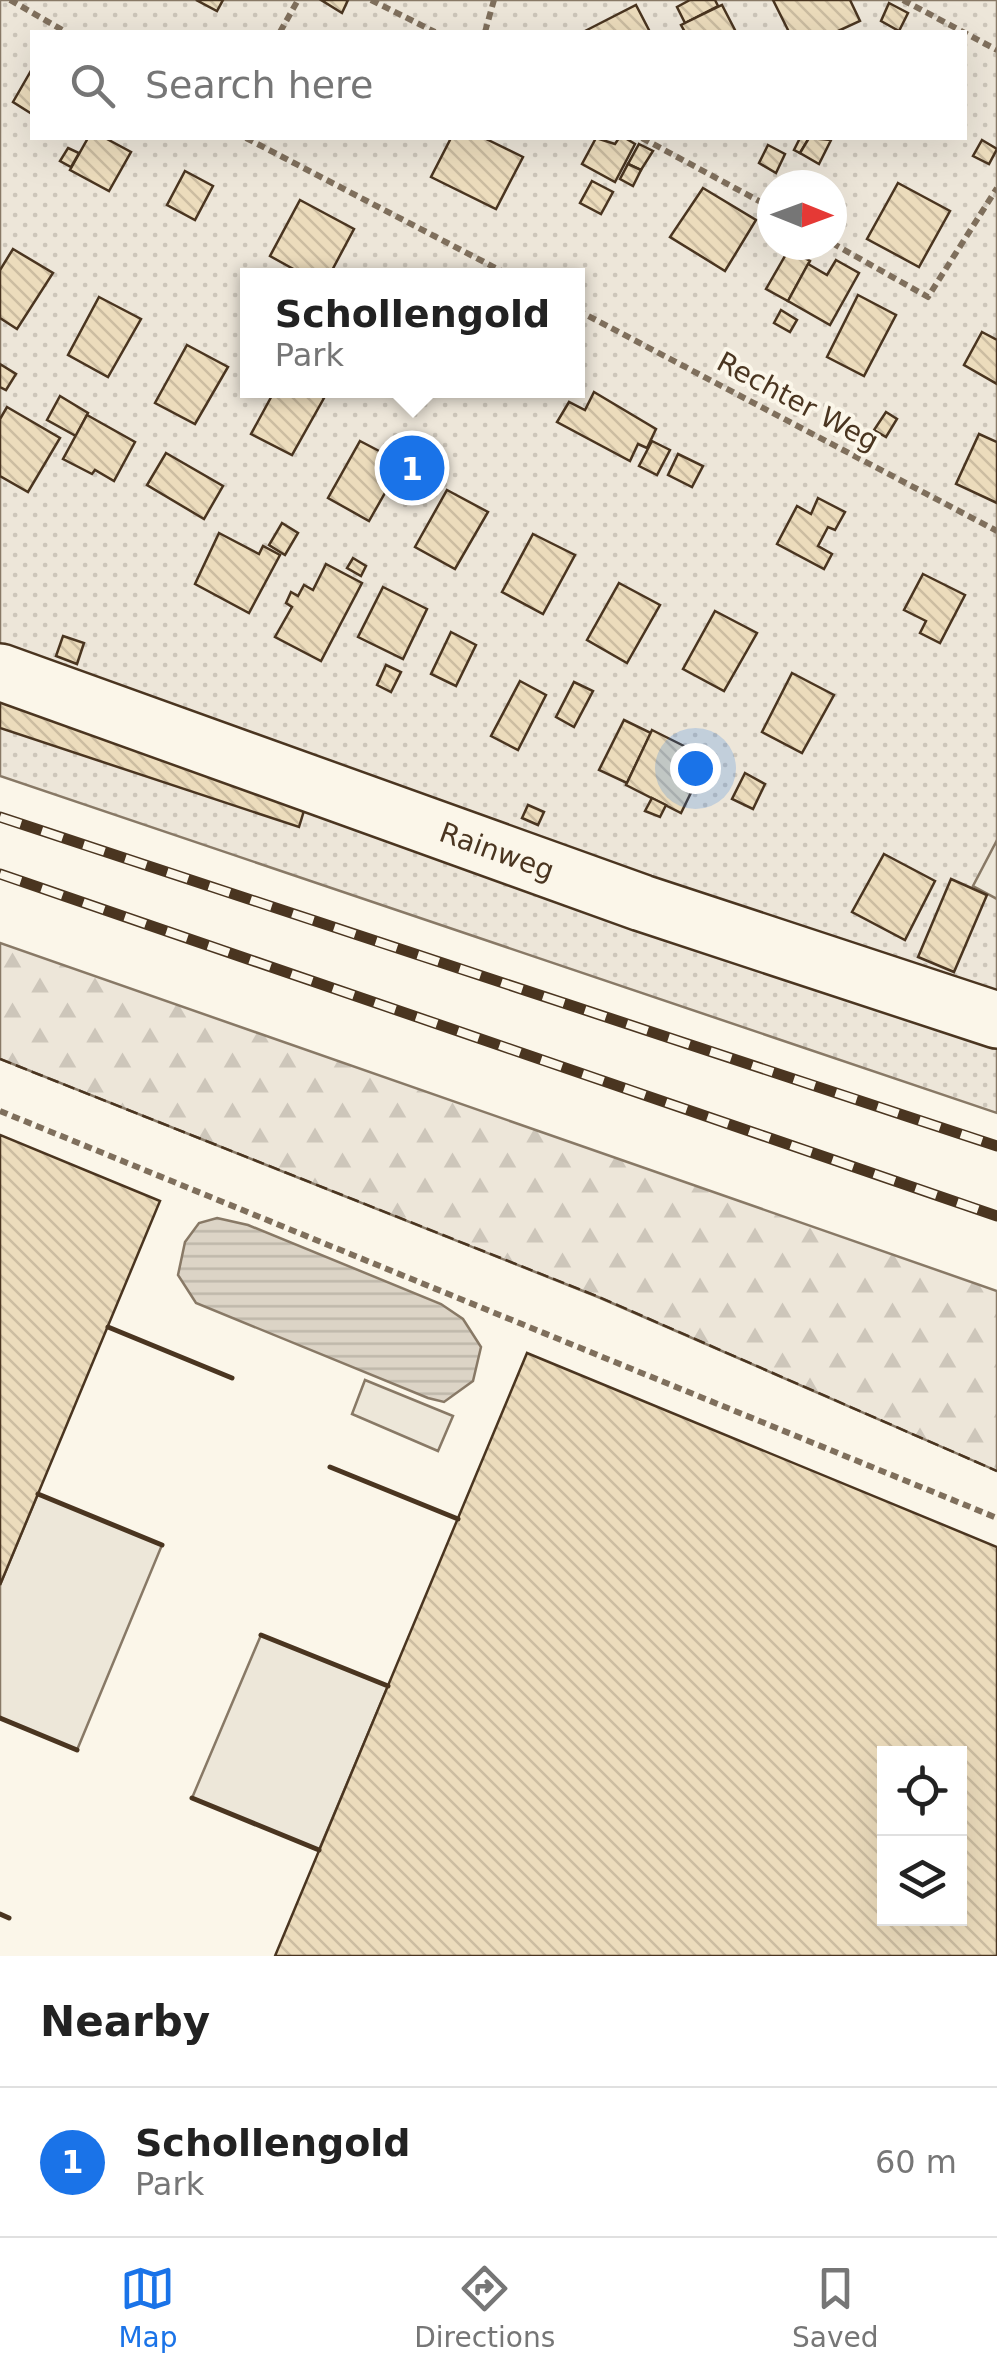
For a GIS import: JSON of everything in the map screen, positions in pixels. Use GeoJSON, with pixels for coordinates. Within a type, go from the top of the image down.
{"type":"FeatureCollection","features":[{"type":"Feature","properties":{"kind":"lane","name":"Rainweg"},"geometry":{"type":"LineString","coordinates":[[0,672],[642,902],[997,1020]]}},
{"type":"Feature","properties":{"kind":"path"},"geometry":{"type":"LineString","coordinates":[[10,0],[62,30]]}},
{"type":"Feature","properties":{"kind":"path"},"geometry":{"type":"LineString","coordinates":[[281,30],[298,0]]}},
{"type":"Feature","properties":{"kind":"path"},"geometry":{"type":"LineString","coordinates":[[371,0],[431,30]]}},
{"type":"Feature","properties":{"kind":"path"},"geometry":{"type":"LineString","coordinates":[[485,30],[494,0]]}},
{"type":"Feature","properties":{"kind":"path"},"geometry":{"type":"LineString","coordinates":[[904,0],[960,30]]}},
{"type":"Feature","properties":{"kind":"path"},"geometry":{"type":"LineString","coordinates":[[967,34],[997,50]]}},
{"type":"Feature","properties":{"kind":"path"},"geometry":{"type":"LineString","coordinates":[[250,140],[496,268]]}},
{"type":"Feature","properties":{"kind":"path"},"geometry":{"type":"LineString","coordinates":[[646,140],[757,200]]}},
{"type":"Feature","properties":{"kind":"path"},"geometry":{"type":"LineString","coordinates":[[847,251],[928,298],[997,188]]}},
{"type":"Feature","properties":{"kind":"path","name":"Rechter Weg"},"geometry":{"type":"LineString","coordinates":[[585,314],[997,532]]}},
{"type":"Feature","properties":{"kind":"path"},"geometry":{"type":"LineString","coordinates":[[0,1111],[997,1518]]}},
{"type":"Feature","properties":{"kind":"green space"},"geometry":{"type":"Polygon","coordinates":[[[0,0],[997,0],[997,1113],[0,776],[0,0]]]}},
{"type":"Feature","properties":{"kind":"green space"},"geometry":{"type":"Polygon","coordinates":[[[0,943],[997,1291],[997,1471],[598,1297],[0,1059],[0,943]]]}},
{"type":"Feature","properties":{"kind":"shaded area"},"geometry":{"type":"Polygon","coordinates":[[[997,840],[997,899],[973,886],[997,840]]]}},
{"type":"Feature","properties":{"kind":"shaded area"},"geometry":{"type":"Polygon","coordinates":[[[217,1218],[248,1225],[441,1304],[463,1319],[481,1347],[473,1381],[444,1402],[428,1398],[196,1303],[178,1275],[185,1242],[199,1223],[217,1218]]]}},
{"type":"Feature","properties":{"kind":"shaded area"},"geometry":{"type":"Polygon","coordinates":[[[365,1380],[453,1416],[438,1451],[352,1414],[365,1380]]]}},
{"type":"Feature","properties":{"kind":"shaded area"},"geometry":{"type":"Polygon","coordinates":[[[38,1494],[162,1545],[77,1750],[0,1718],[0,1585],[38,1494]]]}},
{"type":"Feature","properties":{"kind":"shaded area"},"geometry":{"type":"Polygon","coordinates":[[[261,1635],[388,1686],[319,1850],[192,1798],[261,1635]]]}},
{"type":"Feature","properties":{"kind":"building"},"geometry":{"type":"Polygon","coordinates":[[[196,0],[223,0],[217,11],[196,0]]]}},
{"type":"Feature","properties":{"kind":"building"},"geometry":{"type":"Polygon","coordinates":[[[321,0],[348,0],[342,13],[321,0]]]}},
{"type":"Feature","properties":{"kind":"building"},"geometry":{"type":"Polygon","coordinates":[[[690,0],[715,0],[718,6],[685,23],[677,7],[690,0]]]}},
{"type":"Feature","properties":{"kind":"building"},"geometry":{"type":"Polygon","coordinates":[[[773,0],[850,0],[860,21],[840,30],[788,30],[773,0]]]}},
{"type":"Feature","properties":{"kind":"building"},"geometry":{"type":"Polygon","coordinates":[[[889,3],[908,13],[900,30],[881,21],[889,3]]]}},
{"type":"Feature","properties":{"kind":"building"},"geometry":{"type":"Polygon","coordinates":[[[636,5],[649,30],[587,30],[636,5]]]}},
{"type":"Feature","properties":{"kind":"building"},"geometry":{"type":"Polygon","coordinates":[[[722,5],[735,30],[684,30],[681,25],[722,5]]]}},
{"type":"Feature","properties":{"kind":"building"},"geometry":{"type":"Polygon","coordinates":[[[30,72],[30,113],[13,102],[30,72]]]}},
{"type":"Feature","properties":{"kind":"building"},"geometry":{"type":"Polygon","coordinates":[[[87,140],[109,140],[131,152],[109,191],[70,170],[87,140]]]}},
{"type":"Feature","properties":{"kind":"building"},"geometry":{"type":"Polygon","coordinates":[[[450,140],[488,140],[523,157],[496,209],[431,177],[450,140]]]}},
{"type":"Feature","properties":{"kind":"building"},"geometry":{"type":"Polygon","coordinates":[[[595,140],[615,144],[618,140],[628,140],[635,144],[615,182],[582,164],[595,140]]]}},
{"type":"Feature","properties":{"kind":"building"},"geometry":{"type":"Polygon","coordinates":[[[799,140],[808,140],[800,153],[794,150],[799,140]]]}},
{"type":"Feature","properties":{"kind":"building"},"geometry":{"type":"Polygon","coordinates":[[[808,140],[831,140],[819,164],[800,153],[808,140]]]}},
{"type":"Feature","properties":{"kind":"building"},"geometry":{"type":"Polygon","coordinates":[[[982,140],[997,149],[989,164],[973,156],[982,140]]]}},
{"type":"Feature","properties":{"kind":"building"},"geometry":{"type":"Polygon","coordinates":[[[639,144],[653,151],[641,170],[628,164],[639,144]]]}},
{"type":"Feature","properties":{"kind":"building"},"geometry":{"type":"Polygon","coordinates":[[[768,145],[785,154],[777,170],[759,163],[768,145]]]}},
{"type":"Feature","properties":{"kind":"building"},"geometry":{"type":"Polygon","coordinates":[[[68,148],[79,153],[71,167],[60,161],[68,148]]]}},
{"type":"Feature","properties":{"kind":"building"},"geometry":{"type":"Polygon","coordinates":[[[628,164],[641,170],[633,186],[620,179],[628,164]]]}},
{"type":"Feature","properties":{"kind":"building"},"geometry":{"type":"Polygon","coordinates":[[[185,171],[213,186],[195,220],[167,205],[185,171]]]}},
{"type":"Feature","properties":{"kind":"building"},"geometry":{"type":"Polygon","coordinates":[[[592,181],[613,192],[601,214],[580,203],[592,181]]]}},
{"type":"Feature","properties":{"kind":"building"},"geometry":{"type":"Polygon","coordinates":[[[898,183],[950,211],[919,267],[867,239],[898,183]]]}},
{"type":"Feature","properties":{"kind":"building"},"geometry":{"type":"Polygon","coordinates":[[[703,188],[756,220],[725,271],[670,237],[703,188]]]}},
{"type":"Feature","properties":{"kind":"building"},"geometry":{"type":"Polygon","coordinates":[[[300,200],[354,229],[333,268],[292,268],[270,256],[300,200]]]}},
{"type":"Feature","properties":{"kind":"building"},"geometry":{"type":"Polygon","coordinates":[[[13,249],[53,273],[17,329],[0,318],[0,270],[13,249]]]}},
{"type":"Feature","properties":{"kind":"building"},"geometry":{"type":"Polygon","coordinates":[[[783,260],[810,261],[788,301],[766,289],[783,260]]]}},
{"type":"Feature","properties":{"kind":"building"},"geometry":{"type":"Polygon","coordinates":[[[836,260],[859,273],[830,325],[788,301],[808,264],[827,275],[836,260]]]}},
{"type":"Feature","properties":{"kind":"building"},"geometry":{"type":"Polygon","coordinates":[[[858,295],[896,315],[864,376],[827,357],[858,295]]]}},
{"type":"Feature","properties":{"kind":"building"},"geometry":{"type":"Polygon","coordinates":[[[99,297],[141,319],[108,377],[68,355],[99,297]]]}},
{"type":"Feature","properties":{"kind":"building"},"geometry":{"type":"Polygon","coordinates":[[[781,310],[797,320],[790,332],[774,323],[781,310]]]}},
{"type":"Feature","properties":{"kind":"building"},"geometry":{"type":"Polygon","coordinates":[[[982,332],[997,340],[997,384],[964,365],[982,332]]]}},
{"type":"Feature","properties":{"kind":"building"},"geometry":{"type":"Polygon","coordinates":[[[187,345],[228,367],[195,424],[155,403],[187,345]]]}},
{"type":"Feature","properties":{"kind":"building"},"geometry":{"type":"Polygon","coordinates":[[[0,364],[16,374],[6,390],[0,387],[0,364]]]}},
{"type":"Feature","properties":{"kind":"building"},"geometry":{"type":"Polygon","coordinates":[[[594,392],[656,429],[647,448],[638,444],[630,461],[557,422],[569,402],[585,410],[594,392]]]}},
{"type":"Feature","properties":{"kind":"building"},"geometry":{"type":"Polygon","coordinates":[[[60,396],[88,413],[76,436],[47,420],[60,396]]]}},
{"type":"Feature","properties":{"kind":"building"},"geometry":{"type":"Polygon","coordinates":[[[271,398],[324,398],[292,455],[251,434],[271,398]]]}},
{"type":"Feature","properties":{"kind":"building"},"geometry":{"type":"Polygon","coordinates":[[[7,407],[60,438],[28,492],[0,476],[0,419],[7,407]]]}},
{"type":"Feature","properties":{"kind":"building"},"geometry":{"type":"Polygon","coordinates":[[[886,412],[897,419],[886,437],[874,430],[886,412]]]}},
{"type":"Feature","properties":{"kind":"building"},"geometry":{"type":"Polygon","coordinates":[[[87,415],[135,442],[114,481],[63,459],[87,415]]]}},
{"type":"Feature","properties":{"kind":"building"},"geometry":{"type":"Polygon","coordinates":[[[979,434],[997,442],[997,503],[956,484],[979,434]]]}},
{"type":"Feature","properties":{"kind":"building"},"geometry":{"type":"Polygon","coordinates":[[[360,441],[402,463],[369,521],[328,498],[360,441]]]}},
{"type":"Feature","properties":{"kind":"building"},"geometry":{"type":"Polygon","coordinates":[[[652,441],[670,450],[657,475],[639,466],[652,441]]]}},
{"type":"Feature","properties":{"kind":"building"},"geometry":{"type":"Polygon","coordinates":[[[166,453],[223,486],[204,519],[147,485],[166,453]]]}},
{"type":"Feature","properties":{"kind":"building"},"geometry":{"type":"Polygon","coordinates":[[[678,454],[703,466],[692,487],[668,475],[678,454]]]}},
{"type":"Feature","properties":{"kind":"building"},"geometry":{"type":"Polygon","coordinates":[[[447,490],[488,512],[455,569],[415,547],[447,490]]]}},
{"type":"Feature","properties":{"kind":"building"},"geometry":{"type":"Polygon","coordinates":[[[818,498],[845,512],[835,530],[828,527],[818,546],[832,554],[824,569],[777,544],[797,506],[811,514],[818,498]]]}},
{"type":"Feature","properties":{"kind":"building"},"geometry":{"type":"Polygon","coordinates":[[[282,523],[298,533],[285,555],[269,545],[282,523]]]}},
{"type":"Feature","properties":{"kind":"building"},"geometry":{"type":"Polygon","coordinates":[[[219,533],[259,554],[263,546],[280,555],[249,613],[195,584],[219,533]]]}},
{"type":"Feature","properties":{"kind":"building"},"geometry":{"type":"Polygon","coordinates":[[[533,534],[575,555],[543,614],[502,592],[533,534]]]}},
{"type":"Feature","properties":{"kind":"building"},"geometry":{"type":"Polygon","coordinates":[[[353,558],[366,566],[361,576],[347,568],[353,558]]]}},
{"type":"Feature","properties":{"kind":"building"},"geometry":{"type":"Polygon","coordinates":[[[326,564],[362,583],[321,661],[275,637],[292,607],[286,603],[291,592],[298,596],[304,585],[313,590],[326,564]]]}},
{"type":"Feature","properties":{"kind":"building"},"geometry":{"type":"Polygon","coordinates":[[[923,574],[965,595],[940,643],[920,633],[926,621],[904,610],[923,574]]]}},
{"type":"Feature","properties":{"kind":"building"},"geometry":{"type":"Polygon","coordinates":[[[619,583],[660,605],[627,663],[587,640],[619,583]]]}},
{"type":"Feature","properties":{"kind":"building"},"geometry":{"type":"Polygon","coordinates":[[[383,587],[427,609],[403,659],[358,637],[383,587]]]}},
{"type":"Feature","properties":{"kind":"building"},"geometry":{"type":"Polygon","coordinates":[[[715,611],[757,633],[724,691],[683,669],[715,611]]]}},
{"type":"Feature","properties":{"kind":"building"},"geometry":{"type":"Polygon","coordinates":[[[451,632],[476,645],[456,686],[431,674],[451,632]]]}},
{"type":"Feature","properties":{"kind":"building"},"geometry":{"type":"Polygon","coordinates":[[[63,636],[84,643],[77,664],[56,656],[63,636]]]}},
{"type":"Feature","properties":{"kind":"building"},"geometry":{"type":"Polygon","coordinates":[[[386,665],[401,672],[391,692],[377,685],[386,665]]]}},
{"type":"Feature","properties":{"kind":"building"},"geometry":{"type":"Polygon","coordinates":[[[792,673],[834,695],[802,753],[762,732],[792,673]]]}},
{"type":"Feature","properties":{"kind":"building"},"geometry":{"type":"Polygon","coordinates":[[[520,681],[546,695],[518,750],[491,736],[520,681]]]}},
{"type":"Feature","properties":{"kind":"building"},"geometry":{"type":"Polygon","coordinates":[[[574,682],[593,691],[574,727],[556,717],[574,682]]]}},
{"type":"Feature","properties":{"kind":"building"},"geometry":{"type":"Polygon","coordinates":[[[0,689],[310,791],[299,827],[0,728],[0,689]]]}},
{"type":"Feature","properties":{"kind":"building"},"geometry":{"type":"Polygon","coordinates":[[[624,720],[651,733],[627,783],[599,770],[624,720]]]}},
{"type":"Feature","properties":{"kind":"building"},"geometry":{"type":"Polygon","coordinates":[[[652,730],[708,758],[681,813],[626,785],[652,730]]]}},
{"type":"Feature","properties":{"kind":"building"},"geometry":{"type":"Polygon","coordinates":[[[745,773],[765,784],[753,809],[732,799],[745,773]]]}},
{"type":"Feature","properties":{"kind":"building"},"geometry":{"type":"Polygon","coordinates":[[[652,798],[666,805],[660,817],[645,811],[652,798]]]}},
{"type":"Feature","properties":{"kind":"building"},"geometry":{"type":"Polygon","coordinates":[[[528,805],[544,812],[538,825],[522,818],[528,805]]]}},
{"type":"Feature","properties":{"kind":"building"},"geometry":{"type":"Polygon","coordinates":[[[884,854],[935,881],[905,940],[852,912],[884,854]]]}},
{"type":"Feature","properties":{"kind":"building"},"geometry":{"type":"Polygon","coordinates":[[[951,879],[987,895],[954,972],[918,957],[951,879]]]}},
{"type":"Feature","properties":{"kind":"building"},"geometry":{"type":"Polygon","coordinates":[[[0,1135],[160,1201],[0,1585],[0,1135]]]}},
{"type":"Feature","properties":{"kind":"building"},"geometry":{"type":"Polygon","coordinates":[[[527,1353],[997,1547],[997,1956],[275,1956],[527,1353]]]}},
{"type":"Feature","properties":{"kind":"railway"},"geometry":{"type":"LineString","coordinates":[[0,817],[997,1146]]}},
{"type":"Feature","properties":{"kind":"railway"},"geometry":{"type":"LineString","coordinates":[[0,874],[997,1216]]}},
{"type":"Feature","properties":{"kind":"fence"},"geometry":{"type":"LineString","coordinates":[[0,1059],[599,1297],[997,1471]]}},
{"type":"Feature","properties":{"kind":"wall"},"geometry":{"type":"LineString","coordinates":[[108,1327],[232,1378]]}},
{"type":"Feature","properties":{"kind":"wall"},"geometry":{"type":"LineString","coordinates":[[330,1467],[458,1519]]}},
{"type":"Feature","properties":{"kind":"wall"},"geometry":{"type":"LineString","coordinates":[[38,1494],[162,1545]]}},
{"type":"Feature","properties":{"kind":"wall"},"geometry":{"type":"LineString","coordinates":[[261,1635],[388,1686]]}},
{"type":"Feature","properties":{"kind":"wall"},"geometry":{"type":"LineString","coordinates":[[0,1718],[77,1750]]}},
{"type":"Feature","properties":{"kind":"wall"},"geometry":{"type":"LineString","coordinates":[[192,1798],[319,1850]]}},
{"type":"Feature","properties":{"kind":"wall"},"geometry":{"type":"LineString","coordinates":[[0,1914],[9,1918]]}},
{"type":"Feature","properties":{"kind":"place","name":"Schollengold"},"geometry":{"type":"Point","coordinates":[412,468]}}]}
